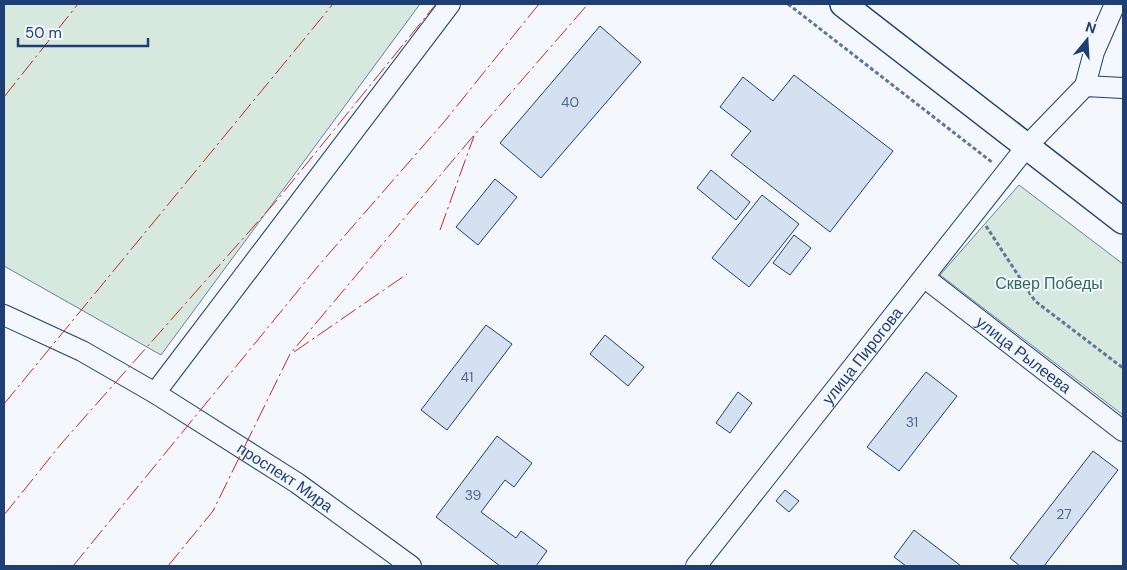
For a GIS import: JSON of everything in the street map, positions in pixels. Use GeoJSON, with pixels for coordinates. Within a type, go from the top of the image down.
{"type":"FeatureCollection","features":[{"type":"Feature","properties":{"kind":"main road"},"geometry":{"type":"LineString","coordinates":[[843,4],[1123,221]]}},
{"type":"Feature","properties":{"kind":"street"},"geometry":{"type":"LineString","coordinates":[[155,393],[450,4]]}},
{"type":"Feature","properties":{"kind":"street"},"geometry":{"type":"LineString","coordinates":[[1115,4],[1094,52],[1085,86],[1123,88]]}},
{"type":"Feature","properties":{"kind":"street","name":"улица Пирогова"},"geometry":{"type":"LineString","coordinates":[[696,566],[925,278],[1005,173],[1027,146],[1085,86]]}},
{"type":"Feature","properties":{"kind":"street","name":"улица Рылеева"},"geometry":{"type":"LineString","coordinates":[[925,278],[1123,431]]}},
{"type":"Feature","properties":{"kind":"street","name":"проспект Мира"},"geometry":{"type":"LineString","coordinates":[[4,315],[82,351],[155,393],[297,483],[410,566]]}},
{"type":"Feature","properties":{"kind":"path"},"geometry":{"type":"LineString","coordinates":[[788,4],[1005,173]]}},
{"type":"Feature","properties":{"kind":"path"},"geometry":{"type":"LineString","coordinates":[[985,224],[1035,301],[1123,368]]}},
{"type":"Feature","properties":{"kind":"green space"},"geometry":{"type":"Polygon","coordinates":[[[4,4],[420,4],[161,355],[4,266],[4,4]]]}},
{"type":"Feature","properties":{"kind":"green space","name":"Сквер Победы"},"geometry":{"type":"Polygon","coordinates":[[[1019,185],[1123,264],[1123,415],[940,275],[1019,185]]]}},
{"type":"Feature","properties":{"kind":"building"},"geometry":{"type":"Polygon","coordinates":[[[600,26],[641,62],[541,178],[500,143],[600,26]]]}},
{"type":"Feature","properties":{"kind":"building"},"geometry":{"type":"Polygon","coordinates":[[[794,75],[893,151],[830,232],[731,155],[751,131],[720,107],[743,77],[773,101],[794,75]]]}},
{"type":"Feature","properties":{"kind":"building"},"geometry":{"type":"Polygon","coordinates":[[[711,170],[750,202],[736,220],[697,188],[711,170]]]}},
{"type":"Feature","properties":{"kind":"building"},"geometry":{"type":"Polygon","coordinates":[[[495,179],[517,197],[478,245],[456,227],[495,179]]]}},
{"type":"Feature","properties":{"kind":"building"},"geometry":{"type":"Polygon","coordinates":[[[762,195],[799,224],[749,287],[712,258],[762,195]]]}},
{"type":"Feature","properties":{"kind":"building"},"geometry":{"type":"Polygon","coordinates":[[[794,235],[811,248],[790,275],[773,263],[794,235]]]}},
{"type":"Feature","properties":{"kind":"building"},"geometry":{"type":"Polygon","coordinates":[[[486,325],[512,344],[447,430],[421,410],[486,325]]]}},
{"type":"Feature","properties":{"kind":"building"},"geometry":{"type":"Polygon","coordinates":[[[605,335],[644,367],[628,386],[590,354],[605,335]]]}},
{"type":"Feature","properties":{"kind":"building"},"geometry":{"type":"Polygon","coordinates":[[[926,372],[957,396],[899,471],[867,447],[926,372]]]}},
{"type":"Feature","properties":{"kind":"building"},"geometry":{"type":"Polygon","coordinates":[[[738,392],[752,403],[730,433],[716,423],[738,392]]]}},
{"type":"Feature","properties":{"kind":"building"},"geometry":{"type":"Polygon","coordinates":[[[497,436],[532,463],[514,487],[505,480],[481,512],[516,538],[521,531],[547,551],[536,566],[500,566],[436,517],[497,436]]]}},
{"type":"Feature","properties":{"kind":"building"},"geometry":{"type":"Polygon","coordinates":[[[1093,451],[1118,470],[1044,566],[1020,566],[1010,558],[1093,451]]]}},
{"type":"Feature","properties":{"kind":"building"},"geometry":{"type":"Polygon","coordinates":[[[785,490],[799,501],[789,512],[776,501],[785,490]]]}},
{"type":"Feature","properties":{"kind":"building"},"geometry":{"type":"Polygon","coordinates":[[[914,530],[961,566],[906,566],[894,557],[914,530]]]}},
{"type":"Feature","properties":{"kind":"power"},"geometry":{"type":"LineString","coordinates":[[4,97],[78,4]]}},
{"type":"Feature","properties":{"kind":"power"},"geometry":{"type":"LineString","coordinates":[[4,404],[333,4]]}},
{"type":"Feature","properties":{"kind":"power"},"geometry":{"type":"LineString","coordinates":[[4,515],[61,444],[278,199],[436,4]]}},
{"type":"Feature","properties":{"kind":"power"},"geometry":{"type":"LineString","coordinates":[[73,566],[319,265],[444,122],[539,4]]}},
{"type":"Feature","properties":{"kind":"power"},"geometry":{"type":"LineString","coordinates":[[168,566],[213,511],[290,354],[475,134],[588,4]]}},
{"type":"Feature","properties":{"kind":"power"},"geometry":{"type":"LineString","coordinates":[[440,230],[474,136]]}},
{"type":"Feature","properties":{"kind":"power"},"geometry":{"type":"LineString","coordinates":[[294,352],[407,274]]}}]}
